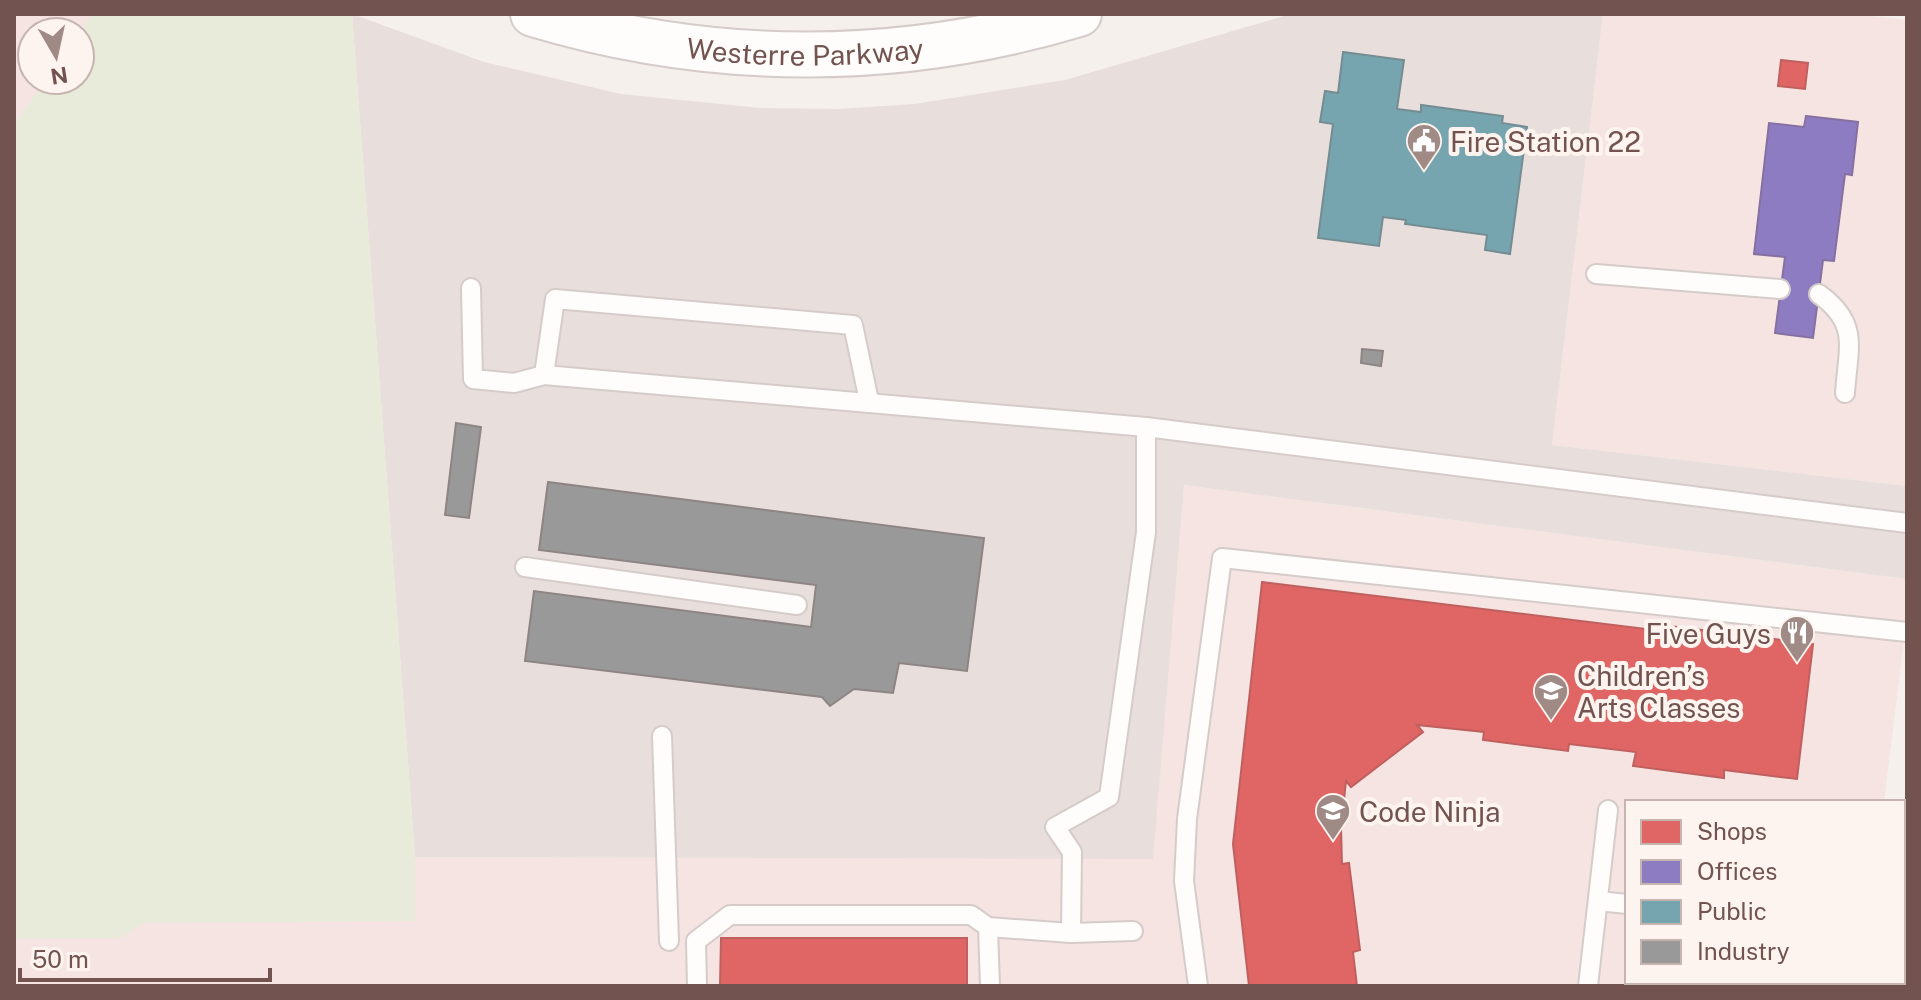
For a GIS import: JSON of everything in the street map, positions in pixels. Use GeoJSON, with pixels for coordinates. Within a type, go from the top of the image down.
{"type":"FeatureCollection","features":[{"type":"Feature","properties":{"kind":"street","name":"Westerre Parkway"},"geometry":{"type":"LineString","coordinates":[[533,14],[592,32],[700,51],[793,56],[891,53],[1036,27],[1079,14]]}},
{"type":"Feature","properties":{"kind":"lane"},"geometry":{"type":"LineString","coordinates":[[1596,274],[1780,289]]}},
{"type":"Feature","properties":{"kind":"lane"},"geometry":{"type":"LineString","coordinates":[[471,288],[473,379],[514,383],[544,375],[1146,427],[1907,523]]}},
{"type":"Feature","properties":{"kind":"lane"},"geometry":{"type":"LineString","coordinates":[[1819,294],[1839,309],[1849,328],[1845,393]]}},
{"type":"Feature","properties":{"kind":"lane"},"geometry":{"type":"LineString","coordinates":[[544,375],[555,299],[853,325],[869,401]]}},
{"type":"Feature","properties":{"kind":"lane"},"geometry":{"type":"LineString","coordinates":[[1071,933],[1072,852],[1055,827],[1109,797],[1146,532],[1146,427]]}},
{"type":"Feature","properties":{"kind":"lane"},"geometry":{"type":"LineString","coordinates":[[1198,986],[1184,881],[1187,819],[1222,558],[1907,632]]}},
{"type":"Feature","properties":{"kind":"lane"},"geometry":{"type":"LineString","coordinates":[[525,567],[797,605]]}},
{"type":"Feature","properties":{"kind":"lane"},"geometry":{"type":"LineString","coordinates":[[662,736],[669,941]]}},
{"type":"Feature","properties":{"kind":"lane"},"geometry":{"type":"LineString","coordinates":[[1588,986],[1608,810]]}},
{"type":"Feature","properties":{"kind":"lane"},"geometry":{"type":"LineString","coordinates":[[1598,901],[1625,904]]}},
{"type":"Feature","properties":{"kind":"lane"},"geometry":{"type":"LineString","coordinates":[[697,986],[696,941],[730,915],[971,915],[988,927],[1071,933],[1133,931]]}},
{"type":"Feature","properties":{"kind":"lane"},"geometry":{"type":"LineString","coordinates":[[988,927],[990,986]]}},
{"type":"Feature","properties":{"kind":"shaded area"},"geometry":{"type":"Polygon","coordinates":[[[14,14],[93,14],[16,16],[16,96],[34,96],[14,124],[14,14]]]}},
{"type":"Feature","properties":{"kind":"shaded area"},"geometry":{"type":"Polygon","coordinates":[[[352,14],[484,62],[621,94],[761,108],[838,109],[914,104],[1065,80],[1291,14],[1603,14],[1552,445],[1907,486],[1907,579],[1184,485],[1153,859],[415,857],[352,14]]]}},
{"type":"Feature","properties":{"kind":"shaded area"},"geometry":{"type":"Polygon","coordinates":[[[1603,14],[1855,14],[1907,20],[1907,486],[1552,445],[1603,14]]]}},
{"type":"Feature","properties":{"kind":"shaded area"},"geometry":{"type":"Polygon","coordinates":[[[1183,485],[1907,579],[1907,615],[1884,800],[1625,800],[1625,984],[1861,986],[14,986],[14,923],[414,921],[415,857],[1152,859],[1183,485]]]}},
{"type":"Feature","properties":{"kind":"green space"},"geometry":{"type":"Polygon","coordinates":[[[352,14],[415,857],[415,921],[143,923],[120,938],[14,939],[14,124],[34,96],[96,96],[96,16],[92,16],[352,14]]]}},
{"type":"Feature","properties":{"kind":"building: Shops"},"geometry":{"type":"Polygon","coordinates":[[[1781,60],[1808,63],[1805,89],[1778,86],[1781,60]]]}},
{"type":"Feature","properties":{"kind":"building: Shops"},"geometry":{"type":"Polygon","coordinates":[[[1262,582],[1662,631],[1663,625],[1813,644],[1797,779],[1724,770],[1724,778],[1633,766],[1636,752],[1569,744],[1568,751],[1483,740],[1484,732],[1417,725],[1423,732],[1351,787],[1346,781],[1341,828],[1342,864],[1349,863],[1360,950],[1353,952],[1357,986],[1249,986],[1233,844],[1262,582]]]}},
{"type":"Feature","properties":{"kind":"building: Shops"},"geometry":{"type":"Polygon","coordinates":[[[721,938],[967,938],[967,986],[720,986],[721,938]]]}},
{"type":"Feature","properties":{"kind":"building: Offices"},"geometry":{"type":"Polygon","coordinates":[[[1806,116],[1858,122],[1852,175],[1845,174],[1834,261],[1823,260],[1813,338],[1775,333],[1785,257],[1754,254],[1769,123],[1804,127],[1806,116]]]}},
{"type":"Feature","properties":{"kind":"building: Public","name":"Fire Station 22"},"geometry":{"type":"Polygon","coordinates":[[[1343,52],[1404,60],[1397,109],[1421,112],[1421,105],[1503,116],[1502,123],[1527,127],[1510,254],[1485,250],[1487,235],[1405,224],[1406,220],[1383,217],[1379,246],[1318,238],[1333,124],[1320,122],[1325,91],[1338,93],[1343,52]]]}},
{"type":"Feature","properties":{"kind":"building: Industry"},"geometry":{"type":"Polygon","coordinates":[[[1362,349],[1383,351],[1381,366],[1361,363],[1362,349]]]}},
{"type":"Feature","properties":{"kind":"building: Industry"},"geometry":{"type":"Polygon","coordinates":[[[456,423],[481,427],[469,518],[445,515],[456,423]]]}},
{"type":"Feature","properties":{"kind":"building: Industry"},"geometry":{"type":"Polygon","coordinates":[[[548,482],[984,538],[967,671],[899,663],[893,693],[854,689],[830,706],[822,697],[525,661],[534,591],[811,627],[816,585],[539,550],[548,482]]]}},
{"type":"Feature","properties":{"kind":"place","name":"Fire Station 22"},"geometry":{"type":"Point","coordinates":[1424,172]}},
{"type":"Feature","properties":{"kind":"place","name":"Five Guys"},"geometry":{"type":"Point","coordinates":[1797,664]}},
{"type":"Feature","properties":{"kind":"place","name":"Children’s Arts Classes"},"geometry":{"type":"Point","coordinates":[1551,722]}},
{"type":"Feature","properties":{"kind":"place","name":"Code Ninja"},"geometry":{"type":"Point","coordinates":[1333,842]}}]}
